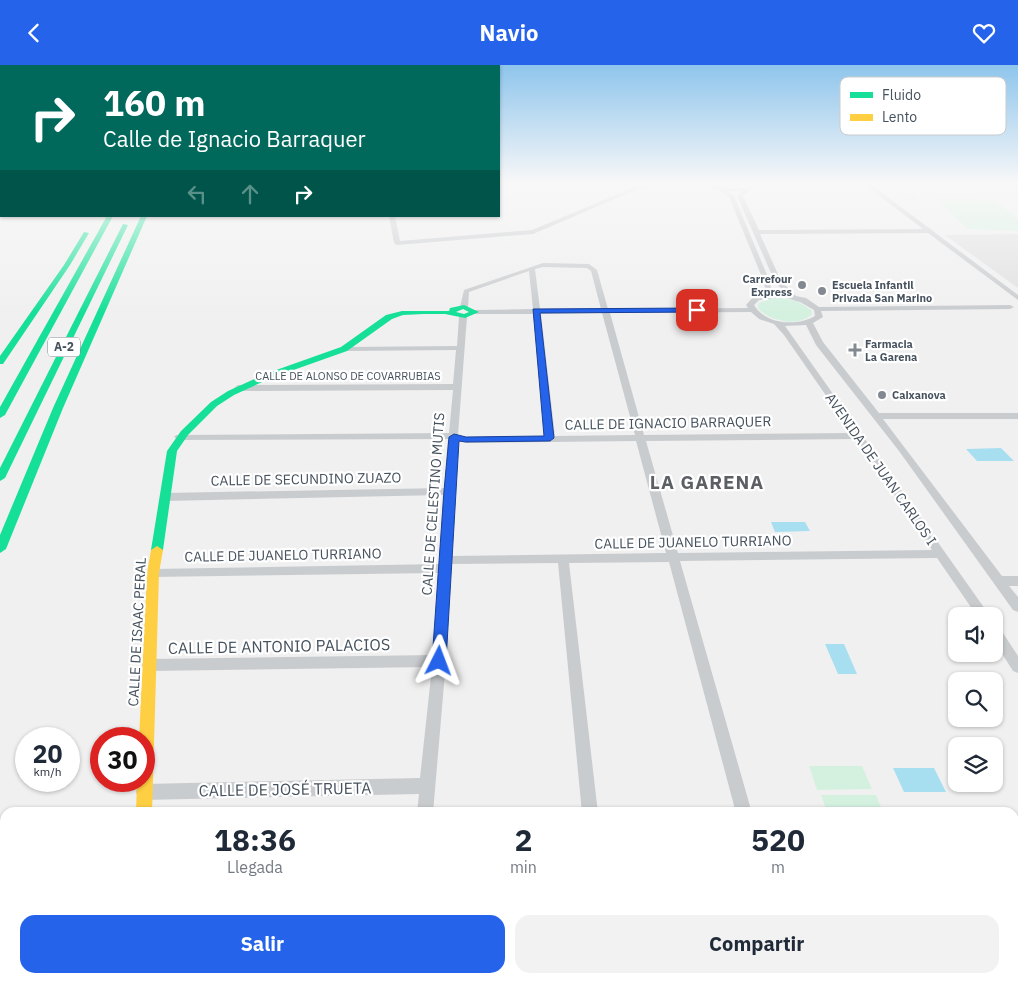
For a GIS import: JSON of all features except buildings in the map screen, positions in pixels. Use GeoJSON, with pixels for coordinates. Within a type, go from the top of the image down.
{"type":"FeatureCollection","features":[{"type":"Feature","properties":{"kind":"main road"},"geometry":{"type":"LineString","coordinates":[[0,362],[67,265],[90,226]]}},
{"type":"Feature","properties":{"kind":"main road","name":"A-2"},"geometry":{"type":"LineString","coordinates":[[0,415],[105,226]]}},
{"type":"Feature","properties":{"kind":"main road","name":"A-2"},"geometry":{"type":"LineString","coordinates":[[0,478],[125,226]]}},
{"type":"Feature","properties":{"kind":"main road"},"geometry":{"type":"LineString","coordinates":[[0,549],[58,408],[140,226]]}},
{"type":"Feature","properties":{"kind":"main road"},"geometry":{"type":"LineString","coordinates":[[459,312],[469,316],[475,312]]}},
{"type":"Feature","properties":{"kind":"main road","name":"CALLE DE ISAAC PERAL"},"geometry":{"type":"LineString","coordinates":[[147,727],[153,573],[172,451],[179,437],[196,417],[238,388],[259,378],[344,349],[384,318],[399,313],[459,312]]}},
{"type":"Feature","properties":{"kind":"main road"},"geometry":{"type":"LineString","coordinates":[[0,517],[58,408]]}},
{"type":"Feature","properties":{"kind":"main road","name":"CALLE DE ISAAC PERAL"},"geometry":{"type":"LineString","coordinates":[[144,792],[144,807]]}},
{"type":"Feature","properties":{"kind":"street"},"geometry":{"type":"LineString","coordinates":[[394,226],[397,243],[533,232],[548,226]]}},
{"type":"Feature","properties":{"kind":"street"},"geometry":{"type":"LineString","coordinates":[[744,226],[767,282],[768,289],[765,295]]}},
{"type":"Feature","properties":{"kind":"street"},"geometry":{"type":"LineString","coordinates":[[753,226],[778,282],[793,297]]}},
{"type":"Feature","properties":{"kind":"street"},"geometry":{"type":"LineString","coordinates":[[922,226],[1018,298]]}},
{"type":"Feature","properties":{"kind":"street"},"geometry":{"type":"LineString","coordinates":[[756,232],[929,231]]}},
{"type":"Feature","properties":{"kind":"street"},"geometry":{"type":"LineString","coordinates":[[459,312],[466,291],[532,268],[543,265],[589,266],[594,269],[742,807]]}},
{"type":"Feature","properties":{"kind":"street"},"geometry":{"type":"LineString","coordinates":[[532,268],[550,438]]}},
{"type":"Feature","properties":{"kind":"street"},"geometry":{"type":"LineString","coordinates":[[751,310],[750,305],[752,301],[765,295],[793,297],[812,304],[818,309],[1010,307],[1018,311]]}},
{"type":"Feature","properties":{"kind":"street"},"geometry":{"type":"LineString","coordinates":[[1010,307],[1008,302],[1018,298]]}},
{"type":"Feature","properties":{"kind":"street"},"geometry":{"type":"LineString","coordinates":[[475,312],[751,310],[777,323],[794,325],[809,323],[819,317],[818,309]]}},
{"type":"Feature","properties":{"kind":"street","name":"CALLE DE CELESTINO MUTIS"},"geometry":{"type":"LineString","coordinates":[[425,807],[439,661],[449,491],[461,347],[459,312]]}},
{"type":"Feature","properties":{"kind":"street","name":"AVENIDA DE JUAN CARLOS I"},"geometry":{"type":"LineString","coordinates":[[777,323],[787,333],[978,607]]}},
{"type":"Feature","properties":{"kind":"street","name":"AVENIDA DE JUAN CARLOS I"},"geometry":{"type":"LineString","coordinates":[[809,323],[819,343],[877,416],[1018,607]]}},
{"type":"Feature","properties":{"kind":"street"},"geometry":{"type":"LineString","coordinates":[[344,349],[461,347]]}},
{"type":"Feature","properties":{"kind":"street","name":"CALLE DE ALONSO DE COVARRUBIAS"},"geometry":{"type":"LineString","coordinates":[[238,388],[458,387]]}},
{"type":"Feature","properties":{"kind":"street"},"geometry":{"type":"LineString","coordinates":[[877,416],[1018,415]]}},
{"type":"Feature","properties":{"kind":"street","name":"CALLE DE IGNACIO BARRAQUER"},"geometry":{"type":"LineString","coordinates":[[179,437],[454,437],[466,439],[858,436]]}},
{"type":"Feature","properties":{"kind":"street","name":"CALLE DE SECUNDINO ZUAZO"},"geometry":{"type":"LineString","coordinates":[[164,497],[449,491]]}},
{"type":"Feature","properties":{"kind":"street","name":"CALLE DE JUANELO TURRIANO"},"geometry":{"type":"LineString","coordinates":[[153,573],[445,564],[563,558],[941,554]]}},
{"type":"Feature","properties":{"kind":"street"},"geometry":{"type":"LineString","coordinates":[[563,558],[589,807]]}},
{"type":"Feature","properties":{"kind":"street"},"geometry":{"type":"LineString","coordinates":[[999,581],[1018,581]]}},
{"type":"Feature","properties":{"kind":"street"},"geometry":{"type":"LineString","coordinates":[[1003,644],[1018,667]]}},
{"type":"Feature","properties":{"kind":"street","name":"CALLE DE ANTONIO PALACIOS"},"geometry":{"type":"LineString","coordinates":[[149,665],[439,661]]}},
{"type":"Feature","properties":{"kind":"street","name":"CALLE DE JOSÉ TRUETA"},"geometry":{"type":"LineString","coordinates":[[155,792],[426,786]]}},
{"type":"Feature","properties":{"kind":"shaded area"},"geometry":{"type":"Polygon","coordinates":[[[1018,234],[1018,288],[945,235],[1018,234]]]}},
{"type":"Feature","properties":{"kind":"green space"},"geometry":{"type":"Polygon","coordinates":[[[965,226],[1018,226],[1018,231],[968,229],[965,226]]]}},
{"type":"Feature","properties":{"kind":"green space"},"geometry":{"type":"Polygon","coordinates":[[[780,298],[797,301],[811,310],[812,314],[799,321],[792,322],[776,319],[763,313],[758,308],[759,303],[769,299],[780,298]]]}},
{"type":"Feature","properties":{"kind":"green space"},"geometry":{"type":"Polygon","coordinates":[[[809,766],[862,766],[872,789],[817,790],[809,766]]]}},
{"type":"Feature","properties":{"kind":"green space"},"geometry":{"type":"Polygon","coordinates":[[[821,795],[876,795],[881,807],[825,807],[821,795]]]}},
{"type":"Feature","properties":{"kind":"water"},"geometry":{"type":"Polygon","coordinates":[[[1001,448],[1014,461],[977,461],[966,449],[1001,448]]]}},
{"type":"Feature","properties":{"kind":"water"},"geometry":{"type":"Polygon","coordinates":[[[771,522],[805,522],[810,531],[775,532],[771,522]]]}},
{"type":"Feature","properties":{"kind":"water"},"geometry":{"type":"Polygon","coordinates":[[[825,644],[844,644],[857,674],[838,674],[825,644]]]}},
{"type":"Feature","properties":{"kind":"water"},"geometry":{"type":"Polygon","coordinates":[[[893,768],[934,768],[946,792],[904,792],[893,768]]]}},
{"type":"Feature","properties":{"kind":"traffic: fast"},"geometry":{"type":"LineString","coordinates":[[0,415],[105,226]]}},
{"type":"Feature","properties":{"kind":"traffic: fast"},"geometry":{"type":"LineString","coordinates":[[0,478],[125,226]]}},
{"type":"Feature","properties":{"kind":"traffic: fast"},"geometry":{"type":"LineString","coordinates":[[0,549],[58,408],[140,226]]}},
{"type":"Feature","properties":{"kind":"traffic: fast"},"geometry":{"type":"LineString","coordinates":[[0,362],[67,265],[86,233]]}},
{"type":"Feature","properties":{"kind":"traffic: fast"},"geometry":{"type":"LineString","coordinates":[[157,550],[172,451],[184,433],[214,404],[231,393],[268,376],[344,349],[389,317],[402,313],[424,312],[445,312],[465,316],[475,312],[464,307],[453,310],[452,313]]}},
{"type":"Feature","properties":{"kind":"traffic: slow"},"geometry":{"type":"LineString","coordinates":[[144,807],[153,573],[157,550]]}},
{"type":"Feature","properties":{"kind":"place","name":"Carrefour Express"},"geometry":{"type":"Point","coordinates":[802,285]}},
{"type":"Feature","properties":{"kind":"place","name":"Escuela Infantil Privada San Marino"},"geometry":{"type":"Point","coordinates":[822,291]}},
{"type":"Feature","properties":{"kind":"place","name":"Farmacia La Garena"},"geometry":{"type":"Point","coordinates":[855,350]}},
{"type":"Feature","properties":{"kind":"place","name":"Caixanova"},"geometry":{"type":"Point","coordinates":[882,395]}},
{"type":"Feature","properties":{"kind":"district","name":"LA GARENA"},"geometry":{"type":"Point","coordinates":[707,482]}},
{"type":"Feature","properties":{"kind":"route"},"geometry":{"type":"LineString","coordinates":[[439,661],[454,437],[466,439],[550,438],[536,311],[697,310]]}}]}
